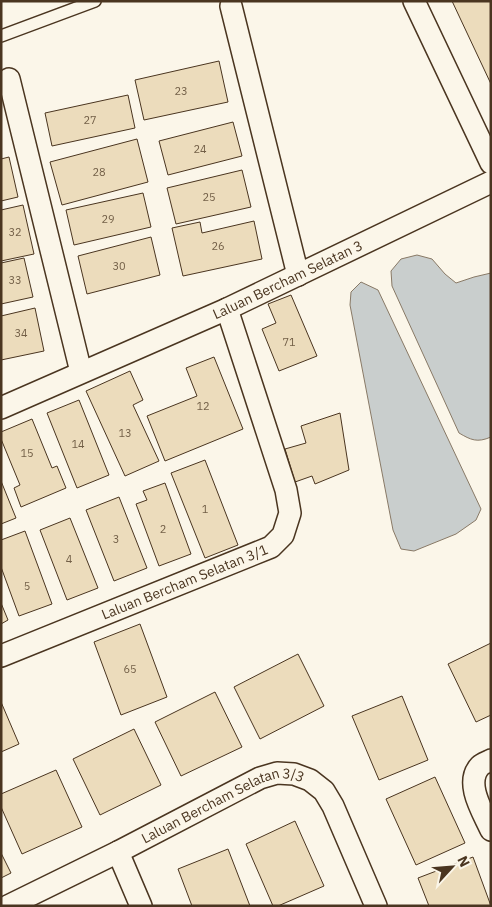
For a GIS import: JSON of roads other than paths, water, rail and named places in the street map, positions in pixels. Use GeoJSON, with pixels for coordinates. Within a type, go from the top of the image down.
{"type":"FeatureCollection","features":[{"type":"Feature","properties":{"kind":"street"},"geometry":{"type":"LineString","coordinates":[[414,1],[491,163]]}},
{"type":"Feature","properties":{"kind":"street"},"geometry":{"type":"LineString","coordinates":[[231,6],[298,275]]}},
{"type":"Feature","properties":{"kind":"street"},"geometry":{"type":"LineString","coordinates":[[9,78],[81,372]]}},
{"type":"Feature","properties":{"kind":"street","name":"Laluan Bercham Selatan 3"},"geometry":{"type":"LineString","coordinates":[[1,408],[227,309],[491,182]]}},
{"type":"Feature","properties":{"kind":"street","name":"Laluan Bercham Selatan 3/1"},"geometry":{"type":"LineString","coordinates":[[1,656],[271,547],[283,535],[290,512],[286,490],[227,309]]}},
{"type":"Feature","properties":{"kind":"street"},"geometry":{"type":"LineString","coordinates":[[491,760],[481,766],[474,777],[475,796],[491,830]]}},
{"type":"Feature","properties":{"kind":"street","name":"Laluan Bercham Selatan 3/3"},"geometry":{"type":"LineString","coordinates":[[8,906],[118,852],[260,778],[277,773],[294,774],[310,780],[324,791],[333,806],[376,906]]}},
{"type":"Feature","properties":{"kind":"street"},"geometry":{"type":"LineString","coordinates":[[118,852],[141,906]]}},
{"type":"Feature","properties":{"kind":"lane"},"geometry":{"type":"LineString","coordinates":[[1,36],[78,4],[95,1]]}}]}
